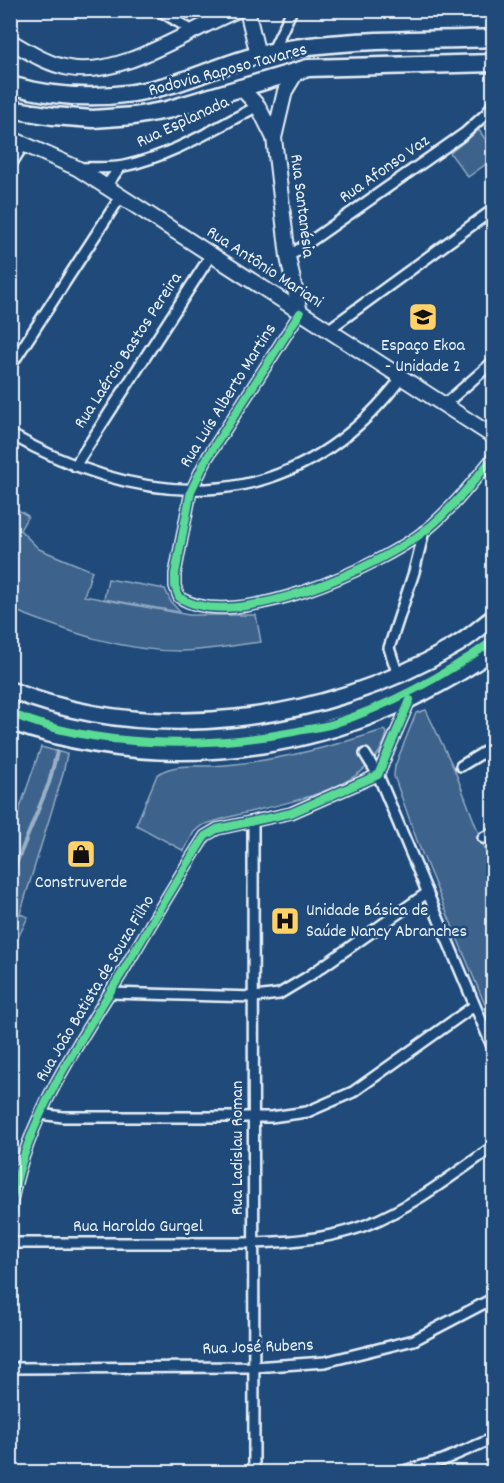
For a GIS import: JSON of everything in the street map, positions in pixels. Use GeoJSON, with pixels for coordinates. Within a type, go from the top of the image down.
{"type":"FeatureCollection","features":[{"type":"Feature","properties":{"kind":"highway","name":"Rodovia Raposo Tavares"},"geometry":{"type":"LineString","coordinates":[[10,85],[64,95],[117,96],[177,83],[265,53],[305,47],[494,38]]}},
{"type":"Feature","properties":{"kind":"highway","name":"Rodovia Raposo Tavares"},"geometry":{"type":"LineString","coordinates":[[10,109],[63,117],[134,116],[168,110],[297,71],[335,65],[494,63]]}},
{"type":"Feature","properties":{"kind":"main road"},"geometry":{"type":"LineString","coordinates":[[10,40],[53,64],[69,68],[92,69],[127,61],[238,10]]}},
{"type":"Feature","properties":{"kind":"main road"},"geometry":{"type":"LineString","coordinates":[[247,10],[265,53]]}},
{"type":"Feature","properties":{"kind":"main road","name":"Rua Santanésia"},"geometry":{"type":"LineString","coordinates":[[274,138],[285,92],[297,71]]}},
{"type":"Feature","properties":{"kind":"main road","name":"Rua Santanésia"},"geometry":{"type":"LineString","coordinates":[[240,87],[258,106],[274,138],[288,257],[300,313]]}},
{"type":"Feature","properties":{"kind":"main road","name":"Rua Antônio Mariani"},"geometry":{"type":"LineString","coordinates":[[10,138],[77,168],[494,437]]}},
{"type":"Feature","properties":{"kind":"main road"},"geometry":{"type":"LineString","coordinates":[[10,690],[78,709],[129,718],[175,721],[229,719],[280,711],[329,699],[398,675],[455,646],[494,617]]}},
{"type":"Feature","properties":{"kind":"main road"},"geometry":{"type":"LineString","coordinates":[[10,722],[45,733],[106,746],[154,752],[212,751],[269,745],[316,735],[410,700],[447,681],[494,650]]}},
{"type":"Feature","properties":{"kind":"street"},"geometry":{"type":"LineString","coordinates":[[159,10],[191,30]]}},
{"type":"Feature","properties":{"kind":"street"},"geometry":{"type":"LineString","coordinates":[[265,53],[292,10]]}},
{"type":"Feature","properties":{"kind":"street","name":"Rua Afonso Vaz"},"geometry":{"type":"LineString","coordinates":[[288,257],[465,133],[487,113],[494,102]]}},
{"type":"Feature","properties":{"kind":"street","name":"Rua Esplanada"},"geometry":{"type":"LineString","coordinates":[[77,168],[120,167],[173,149],[258,106]]}},
{"type":"Feature","properties":{"kind":"street"},"geometry":{"type":"LineString","coordinates":[[10,166],[24,144]]}},
{"type":"Feature","properties":{"kind":"street","name":"Rua Esplanada"},"geometry":{"type":"LineString","coordinates":[[106,186],[120,167]]}},
{"type":"Feature","properties":{"kind":"street"},"geometry":{"type":"LineString","coordinates":[[10,367],[120,196]]}},
{"type":"Feature","properties":{"kind":"street"},"geometry":{"type":"LineString","coordinates":[[328,330],[494,209]]}},
{"type":"Feature","properties":{"kind":"street","name":"Rua Laércio Bastos Pereira"},"geometry":{"type":"LineString","coordinates":[[75,466],[211,255]]}},
{"type":"Feature","properties":{"kind":"street","name":"Rua Luís Alberto Martins"},"geometry":{"type":"LineString","coordinates":[[300,313],[207,458],[191,491],[175,586],[183,600],[207,607],[255,604],[310,589],[367,565],[424,531],[464,493],[494,456]]}},
{"type":"Feature","properties":{"kind":"street"},"geometry":{"type":"LineString","coordinates":[[444,405],[494,361]]}},
{"type":"Feature","properties":{"kind":"street"},"geometry":{"type":"LineString","coordinates":[[10,434],[75,466],[118,481],[191,491],[237,486],[266,478],[316,456],[360,424],[402,377]]}},
{"type":"Feature","properties":{"kind":"street"},"geometry":{"type":"LineString","coordinates":[[398,675],[389,648],[414,572],[424,531]]}},
{"type":"Feature","properties":{"kind":"street"},"geometry":{"type":"LineString","coordinates":[[378,775],[410,700]]}},
{"type":"Feature","properties":{"kind":"street"},"geometry":{"type":"LineString","coordinates":[[461,766],[494,746]]}},
{"type":"Feature","properties":{"kind":"street"},"geometry":{"type":"LineString","coordinates":[[366,754],[378,775],[494,1051]]}},
{"type":"Feature","properties":{"kind":"street","name":"Rua João Batista de Souza Filho"},"geometry":{"type":"LineString","coordinates":[[10,1212],[22,1161],[40,1114],[109,993],[206,836],[217,829],[291,813],[378,775]]}},
{"type":"Feature","properties":{"kind":"street","name":"Rua Ladislau Roman"},"geometry":{"type":"LineString","coordinates":[[253,823],[254,1473]]}},
{"type":"Feature","properties":{"kind":"street"},"geometry":{"type":"LineString","coordinates":[[483,838],[494,832]]}},
{"type":"Feature","properties":{"kind":"street"},"geometry":{"type":"LineString","coordinates":[[109,993],[255,997],[279,994],[427,892]]}},
{"type":"Feature","properties":{"kind":"street"},"geometry":{"type":"LineString","coordinates":[[40,1114],[75,1117],[254,1117],[307,1112],[337,1101],[474,1006]]}},
{"type":"Feature","properties":{"kind":"street","name":"Rua Haroldo Gurgel"},"geometry":{"type":"LineString","coordinates":[[10,1243],[254,1242],[327,1235],[365,1226],[420,1197],[494,1146]]}},
{"type":"Feature","properties":{"kind":"street","name":"Rua José Rubens"},"geometry":{"type":"LineString","coordinates":[[10,1368],[254,1367],[325,1362],[395,1346],[433,1332],[494,1298]]}},
{"type":"Feature","properties":{"kind":"street"},"geometry":{"type":"LineString","coordinates":[[400,1473],[443,1460],[494,1438]]}},
{"type":"Feature","properties":{"kind":"shaded area"},"geometry":{"type":"Polygon","coordinates":[[[479,130],[493,151],[493,159],[468,177],[450,153],[479,130]]]}},
{"type":"Feature","properties":{"kind":"shaded area"},"geometry":{"type":"Polygon","coordinates":[[[10,505],[28,516],[20,530],[39,549],[92,571],[84,596],[189,615],[256,615],[261,642],[183,651],[139,648],[95,639],[11,609],[10,505]]]}},
{"type":"Feature","properties":{"kind":"shaded area"},"geometry":{"type":"Polygon","coordinates":[[[108,579],[165,589],[171,602],[180,612],[104,599],[108,579]]]}},
{"type":"Feature","properties":{"kind":"shaded area"},"geometry":{"type":"Polygon","coordinates":[[[426,710],[455,771],[493,871],[493,1024],[419,846],[394,776],[395,766],[416,713],[426,710]]]}},
{"type":"Feature","properties":{"kind":"shaded area"},"geometry":{"type":"Polygon","coordinates":[[[385,730],[387,733],[377,756],[359,773],[336,787],[308,797],[201,826],[194,832],[184,851],[136,825],[157,775],[163,771],[182,766],[210,766],[275,758],[338,744],[385,730]]]}},
{"type":"Feature","properties":{"kind":"shaded area"},"geometry":{"type":"Polygon","coordinates":[[[41,747],[67,754],[20,914],[28,917],[15,944],[13,1003],[17,1007],[11,1015],[11,834],[41,747]]]}},
{"type":"Feature","properties":{"kind":"waterway"},"geometry":{"type":"LineString","coordinates":[[10,938],[17,918],[12,874],[49,783],[57,752]]}},
{"type":"Feature","properties":{"kind":"cycle path"},"geometry":{"type":"LineString","coordinates":[[300,313],[207,458],[191,491],[175,574],[175,586],[179,597],[203,606],[234,607],[269,602],[342,577],[376,561],[426,530],[453,504],[494,456]]}},
{"type":"Feature","properties":{"kind":"cycle path"},"geometry":{"type":"LineString","coordinates":[[10,713],[42,725],[113,739],[187,743],[259,738],[328,725],[376,708],[456,666],[494,640]]}},
{"type":"Feature","properties":{"kind":"cycle path"},"geometry":{"type":"LineString","coordinates":[[10,1212],[27,1148],[54,1087],[205,836],[217,829],[291,813],[378,775],[410,700]]}},
{"type":"Feature","properties":{"kind":"place","name":"Espaço Ekoa - Unidade 2"},"geometry":{"type":"Point","coordinates":[423,317]}},
{"type":"Feature","properties":{"kind":"place","name":"Construverde"},"geometry":{"type":"Point","coordinates":[81,854]}},
{"type":"Feature","properties":{"kind":"place","name":"Unidade Básica de Saúde Nancy Abranches"},"geometry":{"type":"Point","coordinates":[285,921]}}]}
